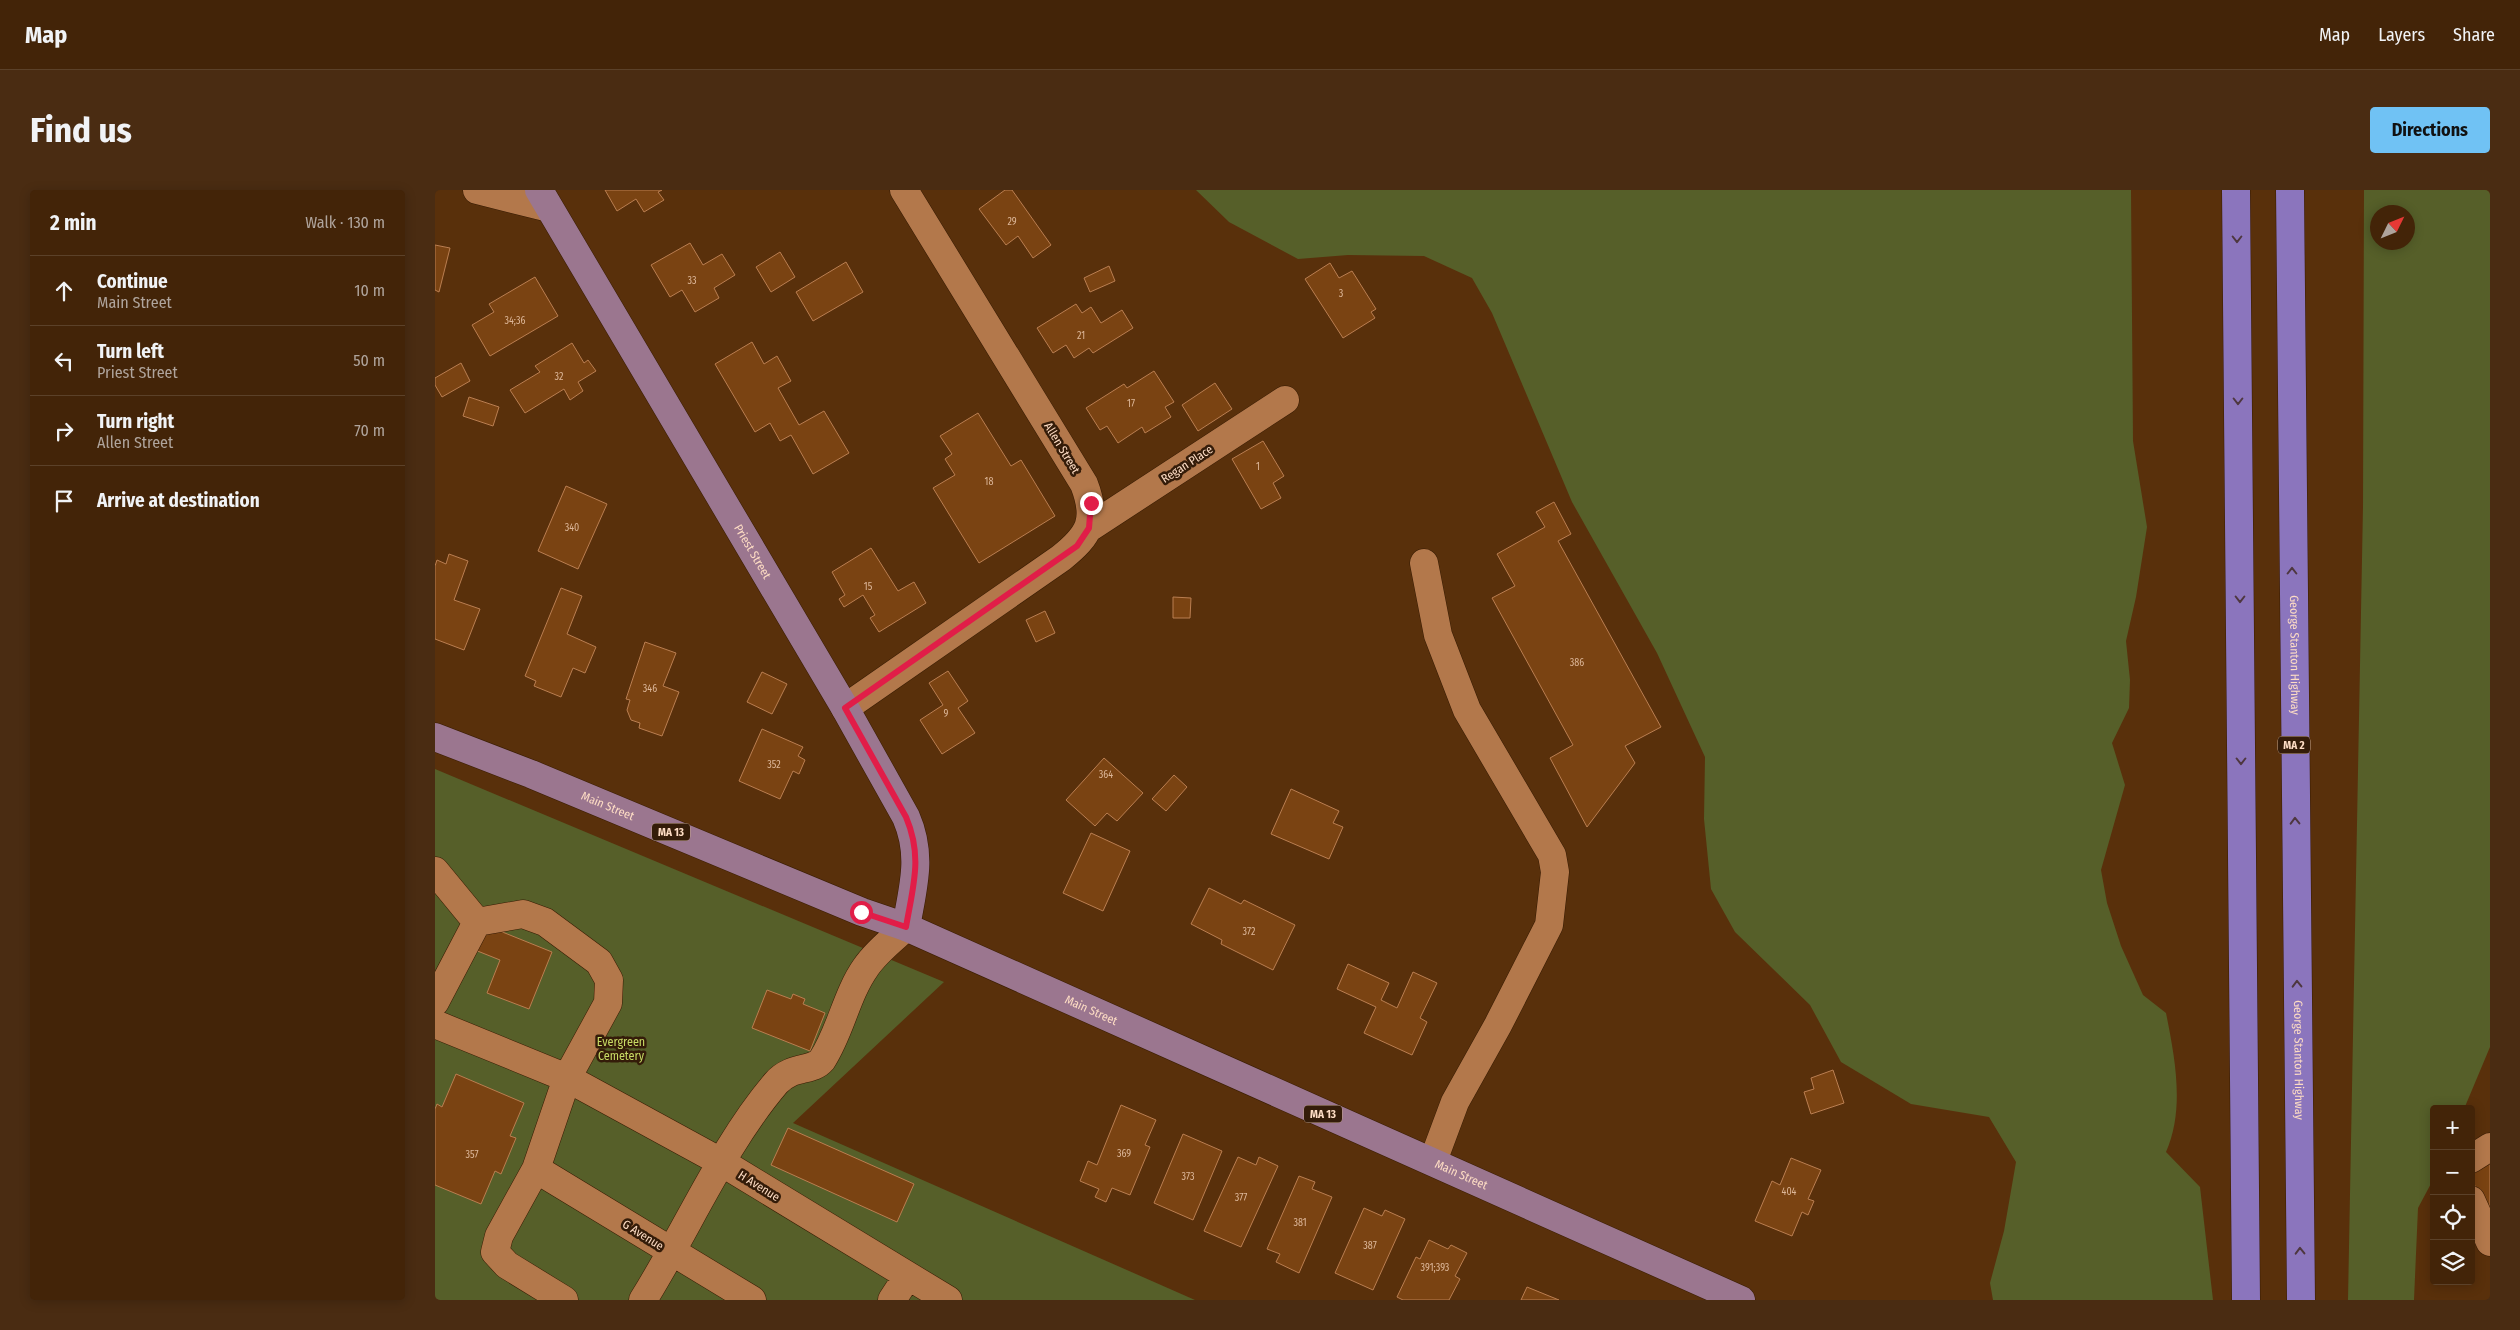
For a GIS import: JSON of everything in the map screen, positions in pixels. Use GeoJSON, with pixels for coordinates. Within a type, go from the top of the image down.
{"type":"FeatureCollection","features":[{"type":"Feature","properties":{"kind":"highway"},"geometry":{"type":"LineString","coordinates":[[2236,190],[2246,1300]]}},
{"type":"Feature","properties":{"kind":"highway","name":"George Stanton Highway"},"geometry":{"type":"LineString","coordinates":[[2290,190],[2301,1300]]}},
{"type":"Feature","properties":{"kind":"main road","name":"Priest Street"},"geometry":{"type":"LineString","coordinates":[[544,199],[845,708],[913,834],[917,863],[906,927]]}},
{"type":"Feature","properties":{"kind":"main road","name":"Main Street"},"geometry":{"type":"LineString","coordinates":[[435,737],[531,774],[861,912],[906,927],[1171,1048],[1433,1161],[1741,1300]]}},
{"type":"Feature","properties":{"kind":"street"},"geometry":{"type":"LineString","coordinates":[[477,190],[544,199]]}},
{"type":"Feature","properties":{"kind":"street","name":"Allen Street"},"geometry":{"type":"LineString","coordinates":[[904,190],[1084,484],[1091,503],[1089,528]]}},
{"type":"Feature","properties":{"kind":"street","name":"Regan Place"},"geometry":{"type":"LineString","coordinates":[[1089,528],[1285,400]]}},
{"type":"Feature","properties":{"kind":"street"},"geometry":{"type":"LineString","coordinates":[[845,708],[1061,558],[1077,546],[1089,528]]}},
{"type":"Feature","properties":{"kind":"street"},"geometry":{"type":"LineString","coordinates":[[1425,563],[1438,635],[1467,710],[1552,855],[1555,872],[1549,925],[1498,1025],[1455,1102],[1433,1161]]}},
{"type":"Feature","properties":{"kind":"street"},"geometry":{"type":"LineString","coordinates":[[435,871],[477,922]]}},
{"type":"Feature","properties":{"kind":"street"},"geometry":{"type":"LineString","coordinates":[[435,1002],[445,965],[477,922],[523,914],[545,922],[599,962],[609,980],[608,1003],[567,1078],[536,1169],[499,1236],[495,1252],[507,1265],[564,1300]]}},
{"type":"Feature","properties":{"kind":"street"},"geometry":{"type":"LineString","coordinates":[[643,1300],[673,1253],[721,1162],[777,1082],[787,1073],[799,1068],[810,1068],[820,1062],[832,1043],[866,966],[906,927]]}},
{"type":"Feature","properties":{"kind":"street","name":"H Avenue"},"geometry":{"type":"LineString","coordinates":[[435,1024],[567,1078],[721,1162],[907,1277],[948,1300]]}},
{"type":"Feature","properties":{"kind":"street"},"geometry":{"type":"LineString","coordinates":[[2475,1156],[2490,1147]]}},
{"type":"Feature","properties":{"kind":"street","name":"G Avenue"},"geometry":{"type":"LineString","coordinates":[[536,1169],[752,1300]]}},
{"type":"Feature","properties":{"kind":"street"},"geometry":{"type":"LineString","coordinates":[[2475,1209],[2490,1242]]}},
{"type":"Feature","properties":{"kind":"street"},"geometry":{"type":"LineString","coordinates":[[892,1300],[907,1277]]}},
{"type":"Feature","properties":{"kind":"green space"},"geometry":{"type":"Polygon","coordinates":[[[1196,190],[2131,190],[2133,441],[2147,527],[2136,597],[2126,641],[2130,680],[2129,708],[2112,743],[2125,785],[2101,870],[2107,903],[2121,946],[2143,995],[2166,1013],[2175,1065],[2177,1101],[2172,1136],[2166,1152],[2200,1187],[2213,1300],[1993,1300],[1990,1283],[2004,1231],[2016,1162],[1989,1117],[1911,1104],[1841,1062],[1810,1005],[1735,932],[1711,889],[1704,819],[1705,757],[1657,653],[1572,502],[1492,313],[1472,278],[1424,256],[1348,255],[1298,259],[1229,222],[1196,190]]]}},
{"type":"Feature","properties":{"kind":"green space"},"geometry":{"type":"Polygon","coordinates":[[[2364,190],[2490,190],[2490,1047],[2466,1105],[2430,1105],[2430,1186],[2418,1208],[2414,1300],[2348,1300],[2363,506],[2364,190]]]}},
{"type":"Feature","properties":{"kind":"green space","name":"Evergreen Cemetery"},"geometry":{"type":"Polygon","coordinates":[[[435,769],[944,982],[793,1123],[1195,1300],[435,1300],[435,769]]]}},
{"type":"Feature","properties":{"kind":"building"},"geometry":{"type":"Polygon","coordinates":[[[605,190],[662,190],[658,192],[664,200],[644,212],[636,199],[617,211],[605,190]]]}},
{"type":"Feature","properties":{"kind":"building"},"geometry":{"type":"Polygon","coordinates":[[[1005,190],[1012,190],[1051,245],[1033,258],[1018,236],[1006,245],[979,209],[1005,190]]]}},
{"type":"Feature","properties":{"kind":"building"},"geometry":{"type":"Polygon","coordinates":[[[690,243],[703,265],[722,254],[735,275],[714,288],[719,298],[695,312],[682,290],[670,297],[651,265],[690,243]]]}},
{"type":"Feature","properties":{"kind":"building"},"geometry":{"type":"Polygon","coordinates":[[[435,245],[450,248],[439,292],[435,290],[435,245]]]}},
{"type":"Feature","properties":{"kind":"building"},"geometry":{"type":"Polygon","coordinates":[[[780,252],[795,277],[771,292],[756,267],[780,252]]]}},
{"type":"Feature","properties":{"kind":"building"},"geometry":{"type":"Polygon","coordinates":[[[846,262],[863,292],[813,321],[796,292],[846,262]]]}},
{"type":"Feature","properties":{"kind":"building"},"geometry":{"type":"Polygon","coordinates":[[[1330,263],[1339,278],[1352,271],[1376,309],[1371,312],[1375,318],[1343,338],[1305,279],[1330,263]]]}},
{"type":"Feature","properties":{"kind":"building"},"geometry":{"type":"Polygon","coordinates":[[[1109,266],[1115,281],[1090,292],[1084,278],[1109,266]]]}},
{"type":"Feature","properties":{"kind":"building"},"geometry":{"type":"Polygon","coordinates":[[[535,277],[558,316],[490,356],[472,325],[494,312],[489,304],[535,277]]]}},
{"type":"Feature","properties":{"kind":"building"},"geometry":{"type":"Polygon","coordinates":[[[1076,304],[1082,313],[1091,307],[1101,323],[1122,310],[1133,328],[1093,353],[1089,348],[1074,358],[1066,345],[1053,353],[1037,328],[1076,304]]]}},
{"type":"Feature","properties":{"kind":"building"},"geometry":{"type":"Polygon","coordinates":[[[752,342],[764,364],[777,356],[791,381],[778,388],[799,425],[824,411],[849,453],[813,474],[791,435],[780,441],[770,423],[755,432],[715,364],[752,342]]]}},
{"type":"Feature","properties":{"kind":"building"},"geometry":{"type":"Polygon","coordinates":[[[572,343],[584,363],[588,360],[596,371],[578,382],[583,391],[570,400],[564,389],[525,413],[510,390],[540,372],[535,366],[572,343]]]}},
{"type":"Feature","properties":{"kind":"building"},"geometry":{"type":"Polygon","coordinates":[[[461,363],[470,381],[442,397],[435,385],[435,378],[461,363]]]}},
{"type":"Feature","properties":{"kind":"building"},"geometry":{"type":"Polygon","coordinates":[[[1154,371],[1174,402],[1165,407],[1171,417],[1145,433],[1142,427],[1118,443],[1107,426],[1100,430],[1086,408],[1124,384],[1127,388],[1154,371]]]}},
{"type":"Feature","properties":{"kind":"building"},"geometry":{"type":"Polygon","coordinates":[[[1215,383],[1232,409],[1198,431],[1182,405],[1215,383]]]}},
{"type":"Feature","properties":{"kind":"building"},"geometry":{"type":"Polygon","coordinates":[[[469,397],[499,407],[493,426],[463,416],[469,397]]]}},
{"type":"Feature","properties":{"kind":"building"},"geometry":{"type":"Polygon","coordinates":[[[978,413],[1011,466],[1021,460],[1055,516],[979,563],[933,488],[955,475],[945,459],[952,454],[940,436],[978,413]]]}},
{"type":"Feature","properties":{"kind":"building"},"geometry":{"type":"Polygon","coordinates":[[[1263,441],[1284,476],[1273,483],[1281,498],[1261,509],[1232,459],[1263,441]]]}},
{"type":"Feature","properties":{"kind":"building"},"geometry":{"type":"Polygon","coordinates":[[[566,486],[607,504],[578,569],[538,551],[566,486]]]}},
{"type":"Feature","properties":{"kind":"building"},"geometry":{"type":"Polygon","coordinates":[[[1554,502],[1571,534],[1558,541],[1661,727],[1625,746],[1635,763],[1587,827],[1550,758],[1573,745],[1492,598],[1515,586],[1497,554],[1545,527],[1536,512],[1554,502]]]}},
{"type":"Feature","properties":{"kind":"building"},"geometry":{"type":"Polygon","coordinates":[[[871,548],[898,591],[914,582],[926,603],[879,632],[870,618],[875,615],[863,595],[844,607],[839,599],[845,595],[832,572],[871,548]]]}},
{"type":"Feature","properties":{"kind":"building"},"geometry":{"type":"Polygon","coordinates":[[[449,554],[468,561],[454,600],[480,609],[464,650],[435,639],[435,566],[437,560],[446,564],[449,554]]]}},
{"type":"Feature","properties":{"kind":"building"},"geometry":{"type":"Polygon","coordinates":[[[561,588],[582,596],[567,634],[596,647],[585,673],[573,668],[561,697],[534,686],[536,681],[525,676],[561,588]]]}},
{"type":"Feature","properties":{"kind":"building"},"geometry":{"type":"Polygon","coordinates":[[[1173,597],[1191,598],[1190,618],[1173,618],[1173,597]]]}},
{"type":"Feature","properties":{"kind":"building"},"geometry":{"type":"Polygon","coordinates":[[[1045,611],[1055,633],[1036,642],[1026,620],[1045,611]]]}},
{"type":"Feature","properties":{"kind":"building"},"geometry":{"type":"Polygon","coordinates":[[[645,642],[676,653],[663,686],[679,692],[662,736],[639,728],[640,723],[631,720],[627,710],[630,700],[626,699],[645,642]]]}},
{"type":"Feature","properties":{"kind":"building"},"geometry":{"type":"Polygon","coordinates":[[[948,671],[968,701],[958,708],[975,733],[942,754],[920,720],[943,705],[929,683],[948,671]]]}},
{"type":"Feature","properties":{"kind":"building"},"geometry":{"type":"Polygon","coordinates":[[[762,672],[787,684],[772,714],[747,702],[762,672]]]}},
{"type":"Feature","properties":{"kind":"building"},"geometry":{"type":"Polygon","coordinates":[[[762,729],[803,747],[798,756],[805,760],[799,774],[793,771],[780,799],[739,781],[762,729]]]}},
{"type":"Feature","properties":{"kind":"building"},"geometry":{"type":"Polygon","coordinates":[[[1104,758],[1143,793],[1117,821],[1107,813],[1095,826],[1066,800],[1104,758]]]}},
{"type":"Feature","properties":{"kind":"building"},"geometry":{"type":"Polygon","coordinates":[[[1174,775],[1187,787],[1166,811],[1152,799],[1174,775]]]}},
{"type":"Feature","properties":{"kind":"building"},"geometry":{"type":"Polygon","coordinates":[[[1291,789],[1339,811],[1333,823],[1343,827],[1329,859],[1271,834],[1291,789]]]}},
{"type":"Feature","properties":{"kind":"building"},"geometry":{"type":"Polygon","coordinates":[[[1091,833],[1130,851],[1103,911],[1063,893],[1091,833]]]}},
{"type":"Feature","properties":{"kind":"building"},"geometry":{"type":"Polygon","coordinates":[[[1209,888],[1241,904],[1244,900],[1295,925],[1273,970],[1221,944],[1222,940],[1191,924],[1209,888]]]}},
{"type":"Feature","properties":{"kind":"building"},"geometry":{"type":"Polygon","coordinates":[[[485,925],[552,952],[529,1009],[487,993],[500,960],[475,950],[485,925]]]}},
{"type":"Feature","properties":{"kind":"building"},"geometry":{"type":"Polygon","coordinates":[[[1348,964],[1389,983],[1381,1000],[1397,1008],[1413,972],[1437,983],[1420,1018],[1427,1022],[1412,1055],[1364,1033],[1376,1007],[1337,989],[1348,964]]]}},
{"type":"Feature","properties":{"kind":"building"},"geometry":{"type":"Polygon","coordinates":[[[767,990],[791,999],[793,994],[805,999],[803,1004],[825,1013],[810,1051],[752,1028],[767,990]]]}},
{"type":"Feature","properties":{"kind":"building"},"geometry":{"type":"Polygon","coordinates":[[[1833,1070],[1844,1103],[1811,1114],[1804,1092],[1814,1089],[1811,1078],[1833,1070]]]}},
{"type":"Feature","properties":{"kind":"building"},"geometry":{"type":"Polygon","coordinates":[[[456,1074],[524,1103],[510,1136],[516,1138],[501,1174],[495,1171],[481,1204],[435,1185],[435,1109],[437,1104],[442,1107],[456,1074]]]}},
{"type":"Feature","properties":{"kind":"building"},"geometry":{"type":"Polygon","coordinates":[[[1121,1105],[1156,1120],[1145,1145],[1150,1147],[1130,1195],[1112,1188],[1106,1202],[1095,1197],[1099,1189],[1080,1181],[1088,1161],[1097,1165],[1121,1105]]]}},
{"type":"Feature","properties":{"kind":"building"},"geometry":{"type":"Polygon","coordinates":[[[788,1128],[914,1184],[897,1222],[771,1165],[788,1128]]]}},
{"type":"Feature","properties":{"kind":"building"},"geometry":{"type":"Polygon","coordinates":[[[1183,1134],[1222,1151],[1193,1220],[1154,1203],[1183,1134]]]}},
{"type":"Feature","properties":{"kind":"building"},"geometry":{"type":"Polygon","coordinates":[[[1238,1157],[1256,1165],[1259,1157],[1278,1166],[1241,1247],[1204,1231],[1238,1157]]]}},
{"type":"Feature","properties":{"kind":"building"},"geometry":{"type":"Polygon","coordinates":[[[2490,1157],[2490,1216],[2475,1186],[2475,1165],[2490,1157]]]}},
{"type":"Feature","properties":{"kind":"building"},"geometry":{"type":"Polygon","coordinates":[[[1791,1158],[1821,1170],[1808,1199],[1814,1201],[1808,1215],[1802,1212],[1792,1236],[1755,1221],[1772,1181],[1780,1185],[1791,1158]]]}},
{"type":"Feature","properties":{"kind":"building"},"geometry":{"type":"Polygon","coordinates":[[[1299,1176],[1315,1182],[1312,1189],[1332,1197],[1299,1273],[1276,1262],[1280,1254],[1267,1249],[1299,1176]]]}},
{"type":"Feature","properties":{"kind":"building"},"geometry":{"type":"Polygon","coordinates":[[[1364,1208],[1382,1216],[1385,1210],[1405,1219],[1373,1290],[1335,1273],[1364,1208]]]}},
{"type":"Feature","properties":{"kind":"building"},"geometry":{"type":"Polygon","coordinates":[[[1429,1240],[1448,1249],[1451,1245],[1467,1253],[1455,1276],[1460,1279],[1449,1300],[1403,1300],[1397,1297],[1416,1257],[1420,1259],[1429,1240]]]}},
{"type":"Feature","properties":{"kind":"building"},"geometry":{"type":"Polygon","coordinates":[[[1527,1287],[1559,1300],[1521,1300],[1527,1287]]]}},
{"type":"Feature","properties":{"kind":"route"},"geometry":{"type":"LineString","coordinates":[[861,912],[906,927],[917,863],[913,834],[906,817],[845,708],[1077,546],[1089,528],[1091,503]]}}]}
